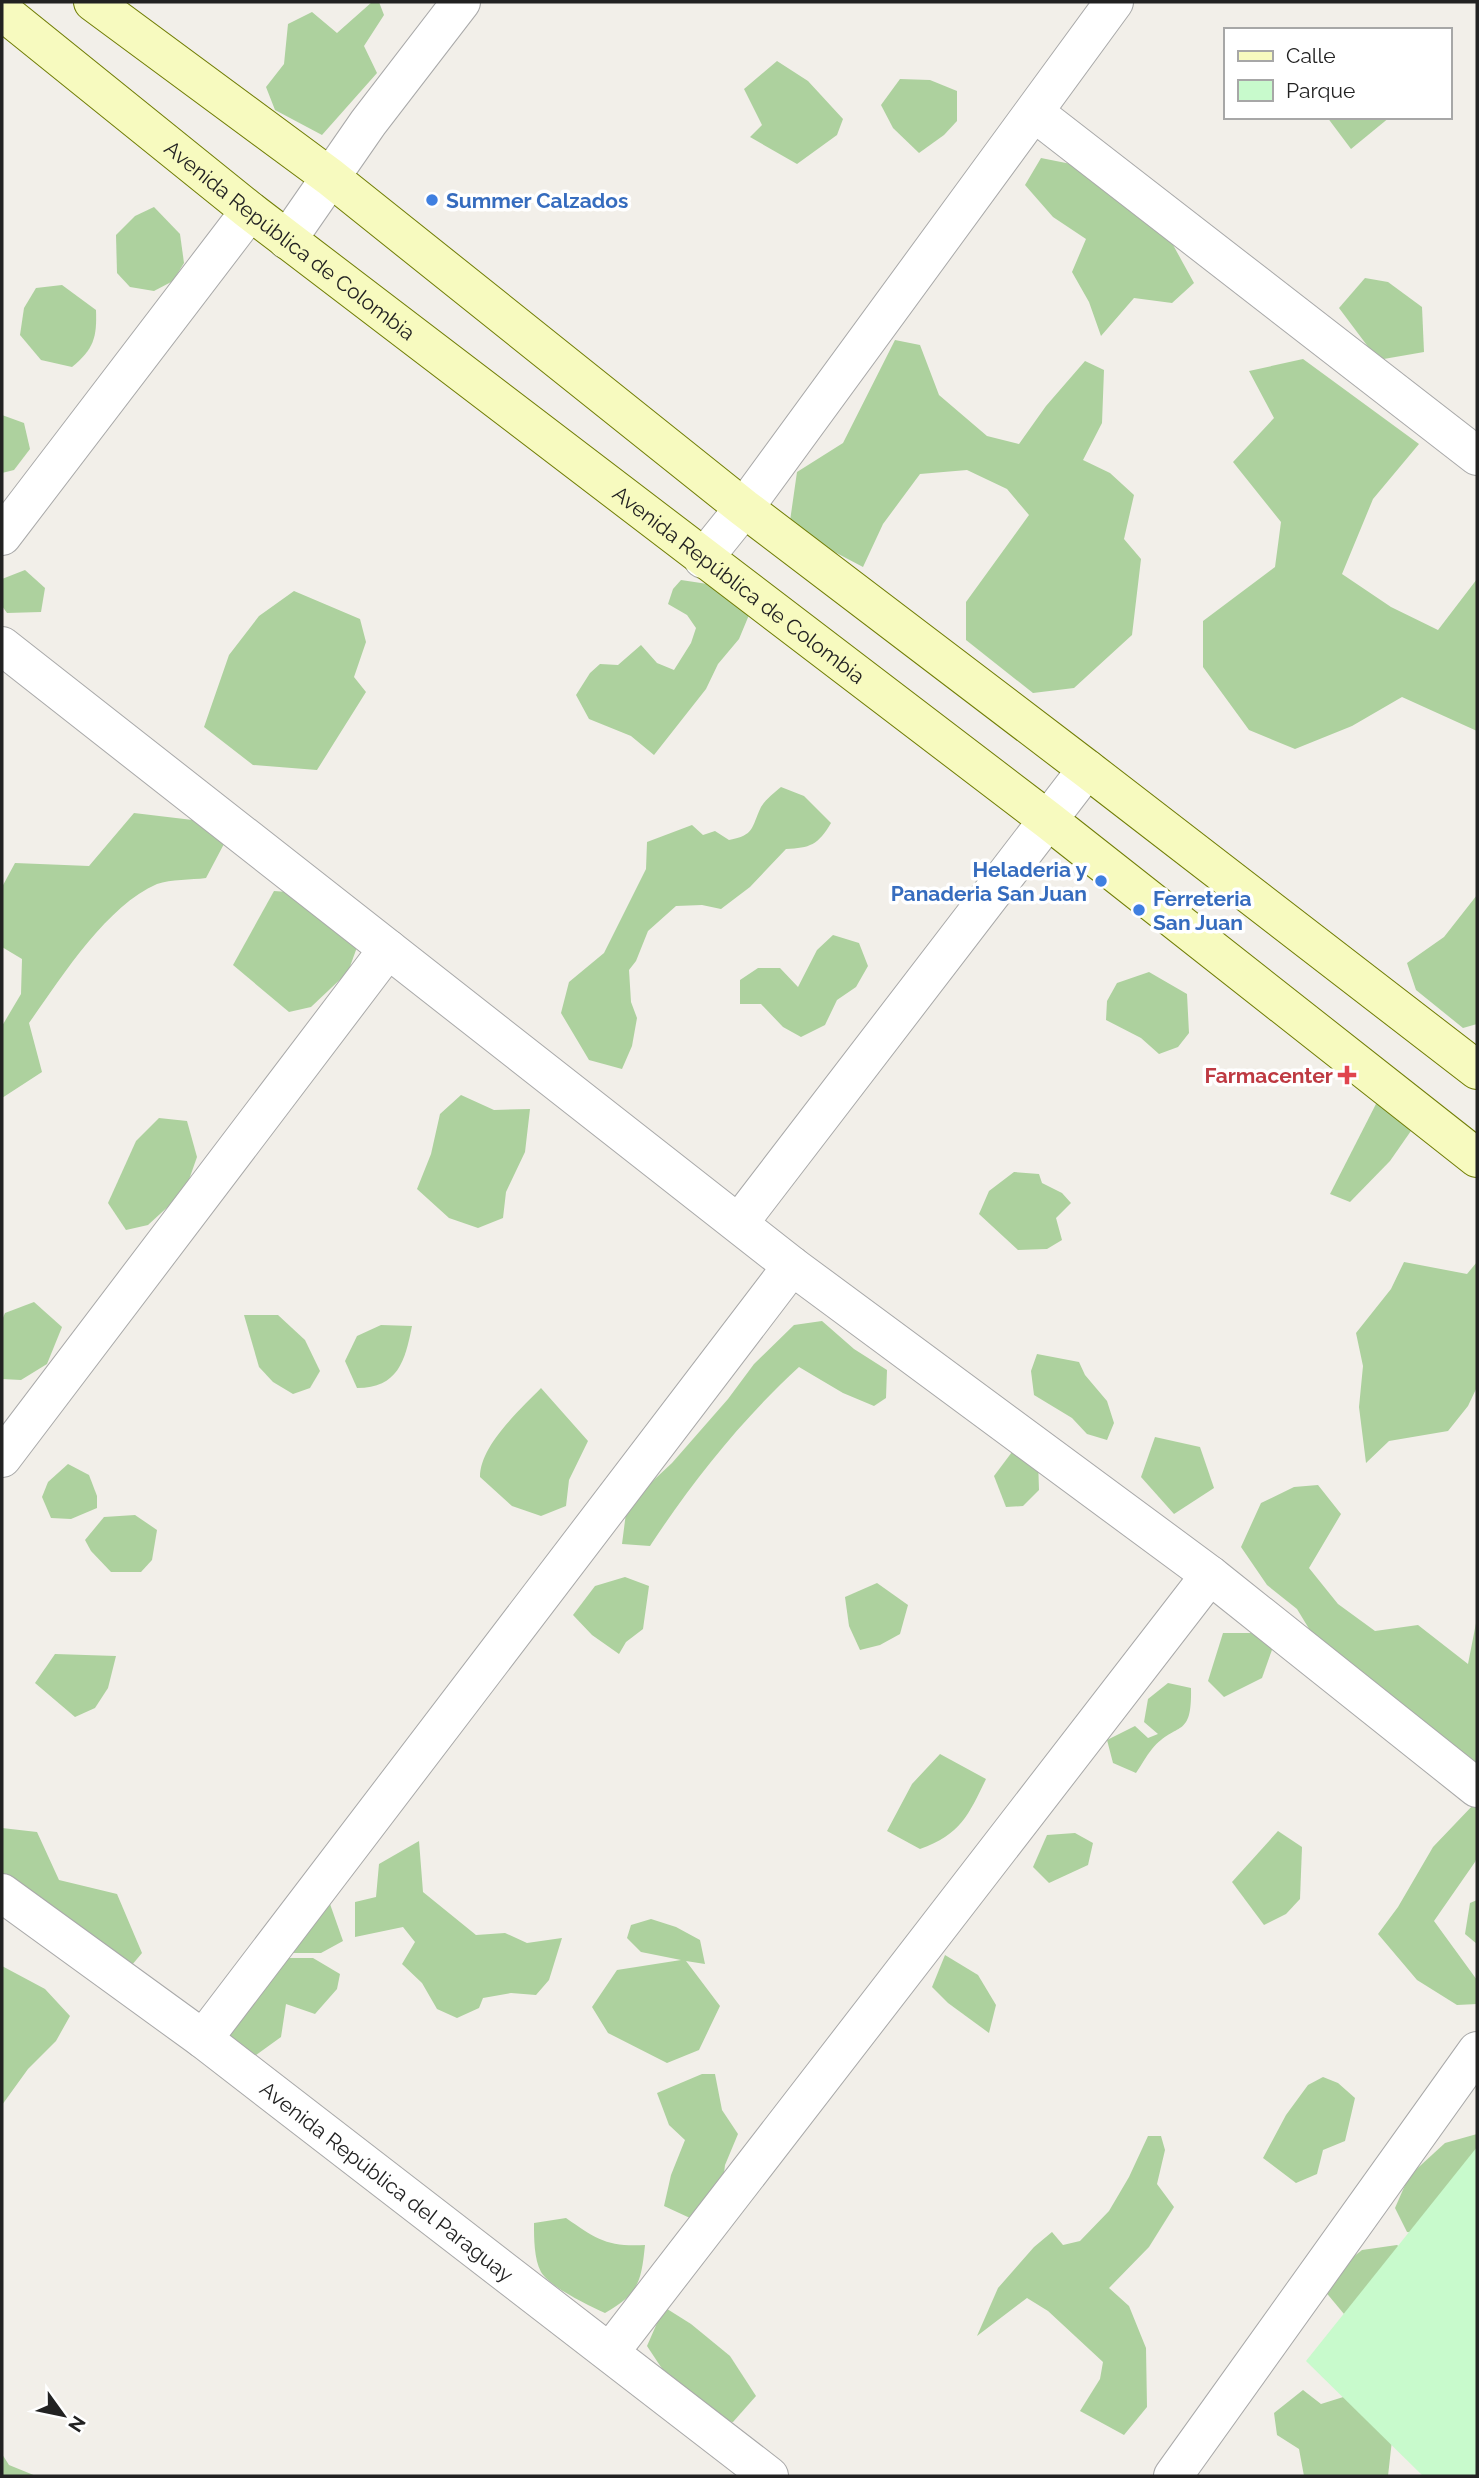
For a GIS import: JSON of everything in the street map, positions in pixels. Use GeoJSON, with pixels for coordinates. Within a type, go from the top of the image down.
{"type":"FeatureCollection","features":[{"type":"Feature","properties":{"kind":"street"},"geometry":{"type":"LineString","coordinates":[[93,2],[330,177],[744,508],[1477,1070]]}},
{"type":"Feature","properties":{"kind":"street"},"geometry":{"type":"LineString","coordinates":[[287,240],[368,123],[461,2]]}},
{"type":"Feature","properties":{"kind":"street"},"geometry":{"type":"LineString","coordinates":[[703,559],[744,508],[1114,2]]}},
{"type":"Feature","properties":{"kind":"street","name":"Avenida República de Colombia"},"geometry":{"type":"LineString","coordinates":[[2,11],[287,240],[1048,820],[1477,1158]]}},
{"type":"Feature","properties":{"kind":"street"},"geometry":{"type":"LineString","coordinates":[[1035,113],[1477,456]]}},
{"type":"Feature","properties":{"kind":"street"},"geometry":{"type":"LineString","coordinates":[[2,536],[250,211]]}},
{"type":"Feature","properties":{"kind":"street"},"geometry":{"type":"LineString","coordinates":[[2,646],[793,1266],[1210,1575],[1477,1788]]}},
{"type":"Feature","properties":{"kind":"street"},"geometry":{"type":"LineString","coordinates":[[740,1223],[1087,769]]}},
{"type":"Feature","properties":{"kind":"street"},"geometry":{"type":"LineString","coordinates":[[2,1458],[388,949]]}},
{"type":"Feature","properties":{"kind":"street"},"geometry":{"type":"LineString","coordinates":[[203,2039],[793,1266]]}},
{"type":"Feature","properties":{"kind":"street"},"geometry":{"type":"LineString","coordinates":[[610,2352],[1210,1575]]}},
{"type":"Feature","properties":{"kind":"street","name":"Avenida República del Paraguay"},"geometry":{"type":"LineString","coordinates":[[2,1893],[203,2039],[769,2476]]}},
{"type":"Feature","properties":{"kind":"street"},"geometry":{"type":"LineString","coordinates":[[1172,2476],[1477,2051]]}},
{"type":"Feature","properties":{"kind":"green space"},"geometry":{"type":"Polygon","coordinates":[[[372,2],[379,2],[384,15],[364,46],[377,73],[322,135],[275,110],[266,87],[284,64],[288,24],[312,12],[337,33],[372,2]]]}},
{"type":"Feature","properties":{"kind":"green space"},"geometry":{"type":"Polygon","coordinates":[[[777,61],[808,81],[843,119],[837,135],[797,164],[750,137],[762,125],[744,89],[777,61]]]}},
{"type":"Feature","properties":{"kind":"green space"},"geometry":{"type":"Polygon","coordinates":[[[900,79],[930,80],[957,91],[957,121],[944,135],[919,153],[893,128],[881,105],[900,79]]]}},
{"type":"Feature","properties":{"kind":"green space"},"geometry":{"type":"Polygon","coordinates":[[[1328,119],[1388,119],[1351,149],[1328,119]]]}},
{"type":"Feature","properties":{"kind":"green space"},"geometry":{"type":"Polygon","coordinates":[[[1041,158],[1071,164],[1172,243],[1194,283],[1172,303],[1134,298],[1101,336],[1089,302],[1072,272],[1086,239],[1053,217],[1025,185],[1041,158]]]}},
{"type":"Feature","properties":{"kind":"green space"},"geometry":{"type":"Polygon","coordinates":[[[154,207],[180,234],[184,263],[173,281],[154,291],[130,287],[117,273],[116,235],[135,216],[154,207]]]}},
{"type":"Feature","properties":{"kind":"green space"},"geometry":{"type":"Polygon","coordinates":[[[1365,278],[1388,282],[1422,307],[1424,352],[1378,360],[1339,308],[1365,278]]]}},
{"type":"Feature","properties":{"kind":"green space"},"geometry":{"type":"Polygon","coordinates":[[[62,285],[96,310],[93,342],[72,367],[41,360],[20,335],[24,308],[36,288],[62,285]]]}},
{"type":"Feature","properties":{"kind":"green space"},"geometry":{"type":"Polygon","coordinates":[[[895,340],[920,345],[939,395],[987,436],[1019,444],[1046,406],[1085,361],[1104,370],[1102,423],[1083,460],[1110,473],[1134,495],[1124,539],[1141,559],[1132,635],[1074,688],[1033,693],[966,640],[966,602],[1029,515],[1007,489],[967,470],[920,474],[883,524],[863,567],[827,548],[790,521],[797,472],[843,443],[895,340]]]}},
{"type":"Feature","properties":{"kind":"green space"},"geometry":{"type":"Polygon","coordinates":[[[1303,359],[1419,444],[1373,499],[1342,574],[1391,607],[1438,630],[1477,579],[1477,731],[1402,697],[1352,726],[1295,749],[1249,730],[1203,667],[1203,621],[1275,567],[1281,522],[1233,462],[1274,418],[1249,371],[1303,359]]]}},
{"type":"Feature","properties":{"kind":"green space"},"geometry":{"type":"Polygon","coordinates":[[[2,415],[24,423],[30,449],[14,470],[2,473],[2,415]]]}},
{"type":"Feature","properties":{"kind":"green space"},"geometry":{"type":"Polygon","coordinates":[[[25,570],[45,588],[41,612],[7,613],[2,606],[2,579],[25,570]]]}},
{"type":"Feature","properties":{"kind":"green space"},"geometry":{"type":"Polygon","coordinates":[[[681,580],[721,586],[749,615],[739,639],[718,664],[706,689],[654,755],[631,736],[589,719],[576,695],[590,673],[600,664],[618,665],[641,645],[657,663],[674,670],[691,643],[696,628],[687,615],[668,604],[673,589],[681,580]]]}},
{"type":"Feature","properties":{"kind":"green space"},"geometry":{"type":"Polygon","coordinates":[[[294,591],[360,619],[366,642],[354,677],[366,692],[317,770],[253,765],[204,727],[229,655],[259,616],[294,591]]]}},
{"type":"Feature","properties":{"kind":"green space"},"geometry":{"type":"Polygon","coordinates":[[[781,787],[804,796],[831,823],[813,844],[786,849],[750,887],[721,909],[702,905],[676,906],[648,931],[636,961],[629,970],[631,1002],[637,1018],[632,1046],[622,1069],[589,1060],[561,1013],[569,982],[604,953],[646,869],[647,842],[692,825],[703,835],[715,831],[729,840],[744,836],[751,830],[763,804],[781,787]]]}},
{"type":"Feature","properties":{"kind":"green space"},"geometry":{"type":"Polygon","coordinates":[[[134,813],[201,821],[225,842],[206,878],[163,882],[138,894],[86,945],[29,1023],[42,1072],[2,1098],[2,1026],[21,994],[22,959],[2,947],[2,887],[15,863],[89,866],[134,813]]]}},
{"type":"Feature","properties":{"kind":"green space"},"geometry":{"type":"Polygon","coordinates":[[[274,891],[315,894],[360,939],[348,972],[311,1007],[289,1012],[233,965],[274,891]]]}},
{"type":"Feature","properties":{"kind":"green space"},"geometry":{"type":"Polygon","coordinates":[[[1477,895],[1477,1024],[1463,1028],[1416,990],[1407,963],[1444,937],[1477,895]]]}},
{"type":"Feature","properties":{"kind":"green space"},"geometry":{"type":"Polygon","coordinates":[[[833,935],[859,943],[868,966],[856,987],[837,1000],[825,1025],[801,1037],[783,1027],[761,1004],[740,1004],[740,980],[758,968],[780,968],[798,987],[817,950],[833,935]]]}},
{"type":"Feature","properties":{"kind":"green space"},"geometry":{"type":"Polygon","coordinates":[[[1149,972],[1187,994],[1189,1033],[1178,1047],[1159,1054],[1141,1038],[1106,1020],[1107,1001],[1117,983],[1149,972]]]}},
{"type":"Feature","properties":{"kind":"green space"},"geometry":{"type":"Polygon","coordinates":[[[461,1095],[494,1110],[530,1109],[525,1152],[506,1192],[503,1218],[478,1228],[449,1218],[417,1189],[431,1154],[440,1114],[461,1095]]]}},
{"type":"Feature","properties":{"kind":"green space"},"geometry":{"type":"Polygon","coordinates":[[[1377,1102],[1413,1128],[1390,1161],[1350,1202],[1330,1194],[1377,1102]]]}},
{"type":"Feature","properties":{"kind":"green space"},"geometry":{"type":"Polygon","coordinates":[[[159,1118],[187,1121],[197,1157],[185,1191],[148,1225],[126,1230],[108,1203],[136,1141],[159,1118]]]}},
{"type":"Feature","properties":{"kind":"green space"},"geometry":{"type":"Polygon","coordinates":[[[1014,1172],[1039,1174],[1042,1183],[1062,1193],[1071,1203],[1056,1218],[1062,1240],[1047,1249],[1018,1250],[979,1214],[989,1191],[1014,1172]]]}},
{"type":"Feature","properties":{"kind":"green space"},"geometry":{"type":"Polygon","coordinates":[[[1404,1262],[1467,1274],[1477,1262],[1477,1387],[1468,1406],[1448,1431],[1389,1441],[1366,1463],[1359,1407],[1363,1366],[1356,1333],[1391,1289],[1404,1262]]]}},
{"type":"Feature","properties":{"kind":"green space"},"geometry":{"type":"Polygon","coordinates":[[[34,1302],[62,1327],[47,1364],[21,1380],[2,1379],[2,1320],[5,1313],[34,1302]]]}},
{"type":"Feature","properties":{"kind":"green space"},"geometry":{"type":"Polygon","coordinates":[[[244,1315],[278,1315],[305,1340],[320,1371],[310,1388],[293,1394],[273,1382],[259,1367],[244,1315]]]}},
{"type":"Feature","properties":{"kind":"green space"},"geometry":{"type":"Polygon","coordinates":[[[822,1321],[854,1349],[887,1370],[886,1398],[874,1406],[843,1393],[799,1367],[719,1452],[650,1546],[622,1544],[627,1505],[672,1463],[728,1399],[754,1364],[794,1325],[822,1321]]]}},
{"type":"Feature","properties":{"kind":"green space"},"geometry":{"type":"Polygon","coordinates":[[[381,1325],[412,1326],[402,1361],[391,1378],[371,1387],[357,1388],[345,1361],[357,1336],[381,1325]]]}},
{"type":"Feature","properties":{"kind":"green space"},"geometry":{"type":"Polygon","coordinates":[[[1037,1354],[1079,1362],[1085,1375],[1107,1401],[1114,1423],[1107,1440],[1087,1434],[1072,1418],[1034,1395],[1031,1371],[1037,1354]]]}},
{"type":"Feature","properties":{"kind":"green space"},"geometry":{"type":"Polygon","coordinates":[[[541,1388],[588,1441],[569,1480],[566,1506],[541,1516],[512,1506],[480,1477],[482,1465],[494,1441],[512,1417],[541,1388]]]}},
{"type":"Feature","properties":{"kind":"green space"},"geometry":{"type":"Polygon","coordinates":[[[1155,1437],[1200,1447],[1214,1488],[1174,1514],[1141,1477],[1155,1437]]]}},
{"type":"Feature","properties":{"kind":"green space"},"geometry":{"type":"Polygon","coordinates":[[[1018,1444],[1038,1459],[1039,1490],[1023,1506],[1006,1507],[994,1476],[1018,1444]]]}},
{"type":"Feature","properties":{"kind":"green space"},"geometry":{"type":"Polygon","coordinates":[[[68,1464],[89,1475],[97,1496],[97,1508],[71,1519],[51,1518],[42,1497],[48,1482],[68,1464]]]}},
{"type":"Feature","properties":{"kind":"green space"},"geometry":{"type":"Polygon","coordinates":[[[1318,1485],[1341,1514],[1309,1568],[1338,1604],[1375,1631],[1418,1625],[1468,1664],[1477,1618],[1477,1771],[1311,1632],[1297,1609],[1267,1585],[1241,1547],[1261,1503],[1294,1487],[1318,1485]]]}},
{"type":"Feature","properties":{"kind":"green space"},"geometry":{"type":"Polygon","coordinates":[[[135,1515],[157,1530],[152,1560],[141,1572],[111,1572],[91,1551],[85,1540],[104,1517],[135,1515]]]}},
{"type":"Feature","properties":{"kind":"green space"},"geometry":{"type":"Polygon","coordinates":[[[625,1577],[649,1586],[643,1629],[626,1642],[619,1654],[592,1635],[573,1615],[595,1586],[625,1577]]]}},
{"type":"Feature","properties":{"kind":"green space"},"geometry":{"type":"Polygon","coordinates":[[[877,1583],[908,1605],[900,1634],[880,1645],[860,1650],[849,1626],[845,1597],[877,1583]]]}},
{"type":"Feature","properties":{"kind":"green space"},"geometry":{"type":"Polygon","coordinates":[[[1223,1633],[1251,1633],[1273,1647],[1262,1678],[1224,1697],[1208,1681],[1223,1633]]]}},
{"type":"Feature","properties":{"kind":"green space"},"geometry":{"type":"Polygon","coordinates":[[[55,1654],[116,1656],[108,1688],[95,1708],[75,1717],[35,1683],[55,1654]]]}},
{"type":"Feature","properties":{"kind":"green space"},"geometry":{"type":"Polygon","coordinates":[[[1168,1683],[1191,1688],[1191,1704],[1186,1723],[1152,1749],[1136,1773],[1113,1763],[1107,1740],[1135,1726],[1148,1738],[1158,1734],[1144,1722],[1148,1699],[1168,1683]]]}},
{"type":"Feature","properties":{"kind":"green space"},"geometry":{"type":"Polygon","coordinates":[[[940,1754],[986,1779],[962,1822],[945,1837],[920,1849],[887,1831],[912,1784],[940,1754]]]}},
{"type":"Feature","properties":{"kind":"green space"},"geometry":{"type":"Polygon","coordinates":[[[1475,1803],[1477,1857],[1434,1921],[1477,1980],[1477,2004],[1457,2005],[1417,1980],[1378,1934],[1398,1907],[1433,1847],[1475,1803]]]}},
{"type":"Feature","properties":{"kind":"green space"},"geometry":{"type":"Polygon","coordinates":[[[2,1828],[37,1832],[59,1880],[117,1894],[142,1953],[126,1972],[2,1899],[2,1828]]]}},
{"type":"Feature","properties":{"kind":"green space"},"geometry":{"type":"Polygon","coordinates":[[[1278,1831],[1302,1847],[1300,1899],[1286,1914],[1264,1925],[1232,1882],[1278,1831]]]}},
{"type":"Feature","properties":{"kind":"green space"},"geometry":{"type":"Polygon","coordinates":[[[1075,1833],[1093,1843],[1088,1865],[1049,1883],[1033,1867],[1047,1835],[1075,1833]]]}},
{"type":"Feature","properties":{"kind":"green space"},"geometry":{"type":"Polygon","coordinates":[[[419,1841],[423,1892],[476,1935],[505,1933],[527,1943],[562,1938],[549,1980],[536,1995],[511,1993],[483,1998],[479,2008],[457,2018],[437,2009],[422,1983],[402,1964],[415,1942],[403,1927],[355,1937],[355,1902],[376,1897],[379,1864],[419,1841]]]}},
{"type":"Feature","properties":{"kind":"green space"},"geometry":{"type":"Polygon","coordinates":[[[1477,1900],[1477,1944],[1465,1934],[1470,1903],[1477,1900]]]}},
{"type":"Feature","properties":{"kind":"green space"},"geometry":{"type":"Polygon","coordinates":[[[330,1904],[343,1941],[321,1953],[286,1953],[330,1904]]]}},
{"type":"Feature","properties":{"kind":"green space"},"geometry":{"type":"Polygon","coordinates":[[[651,1919],[676,1927],[700,1940],[705,1964],[686,1961],[720,2006],[699,2050],[667,2063],[608,2033],[592,2007],[617,1970],[681,1960],[641,1952],[627,1938],[631,1925],[651,1919]]]}},
{"type":"Feature","properties":{"kind":"green space"},"geometry":{"type":"Polygon","coordinates":[[[945,1955],[978,1975],[996,2005],[989,2033],[948,2003],[932,1987],[945,1955]]]}},
{"type":"Feature","properties":{"kind":"green space"},"geometry":{"type":"Polygon","coordinates":[[[268,1958],[313,1958],[340,1974],[337,1989],[315,2014],[286,2004],[281,2037],[252,2058],[224,2031],[268,1958]]]}},
{"type":"Feature","properties":{"kind":"green space"},"geometry":{"type":"Polygon","coordinates":[[[2,1966],[45,1989],[70,2016],[56,2041],[28,2069],[2,2105],[2,1966]]]}},
{"type":"Feature","properties":{"kind":"green space"},"geometry":{"type":"Polygon","coordinates":[[[702,2074],[715,2074],[722,2110],[738,2134],[725,2165],[722,2191],[690,2218],[664,2206],[671,2175],[685,2140],[669,2125],[657,2093],[702,2074]]]}},
{"type":"Feature","properties":{"kind":"green space"},"geometry":{"type":"Polygon","coordinates":[[[1323,2077],[1338,2083],[1355,2098],[1345,2141],[1323,2150],[1317,2174],[1296,2183],[1263,2158],[1286,2115],[1308,2085],[1323,2077]]]}},
{"type":"Feature","properties":{"kind":"green space"},"geometry":{"type":"Polygon","coordinates":[[[1477,2134],[1477,2224],[1428,2234],[1407,2232],[1395,2208],[1409,2176],[1445,2143],[1477,2134]]]}},
{"type":"Feature","properties":{"kind":"green space"},"geometry":{"type":"Polygon","coordinates":[[[1148,2136],[1161,2136],[1165,2150],[1157,2184],[1174,2207],[1149,2247],[1109,2288],[1129,2306],[1146,2348],[1147,2407],[1124,2435],[1080,2411],[1100,2379],[1103,2362],[1048,2311],[1027,2298],[977,2336],[998,2288],[1034,2247],[1052,2232],[1063,2245],[1080,2241],[1109,2211],[1148,2136]]]}},
{"type":"Feature","properties":{"kind":"green space"},"geometry":{"type":"Polygon","coordinates":[[[1477,2147],[1477,2476],[1423,2476],[1306,2361],[1477,2147]]]}},
{"type":"Feature","properties":{"kind":"green space"},"geometry":{"type":"Polygon","coordinates":[[[566,2218],[602,2240],[621,2245],[645,2245],[640,2278],[632,2293],[605,2313],[561,2290],[541,2272],[535,2248],[534,2223],[566,2218]]]}},
{"type":"Feature","properties":{"kind":"green space"},"geometry":{"type":"Polygon","coordinates":[[[1397,2245],[1421,2263],[1344,2314],[1319,2284],[1362,2250],[1397,2245]]]}},
{"type":"Feature","properties":{"kind":"green space"},"geometry":{"type":"Polygon","coordinates":[[[664,2307],[691,2324],[730,2356],[756,2396],[733,2422],[694,2417],[647,2346],[664,2307]]]}},
{"type":"Feature","properties":{"kind":"green space"},"geometry":{"type":"Polygon","coordinates":[[[1372,2388],[1392,2440],[1388,2476],[1304,2476],[1299,2449],[1277,2435],[1274,2413],[1303,2390],[1321,2404],[1372,2388]]]}},
{"type":"Feature","properties":{"kind":"green space"},"geometry":{"type":"Polygon","coordinates":[[[2,2454],[9,2465],[36,2476],[2,2476],[2,2454]]]}},
{"type":"Feature","properties":{"kind":"place","name":"Summer Calzados"},"geometry":{"type":"Point","coordinates":[432,200]}},
{"type":"Feature","properties":{"kind":"place","name":"Heladeria y Panaderia San Juan"},"geometry":{"type":"Point","coordinates":[1101,881]}},
{"type":"Feature","properties":{"kind":"place","name":"Ferreteria San Juan"},"geometry":{"type":"Point","coordinates":[1139,910]}},
{"type":"Feature","properties":{"kind":"place","name":"Farmacenter"},"geometry":{"type":"Point","coordinates":[1347,1075]}}]}
